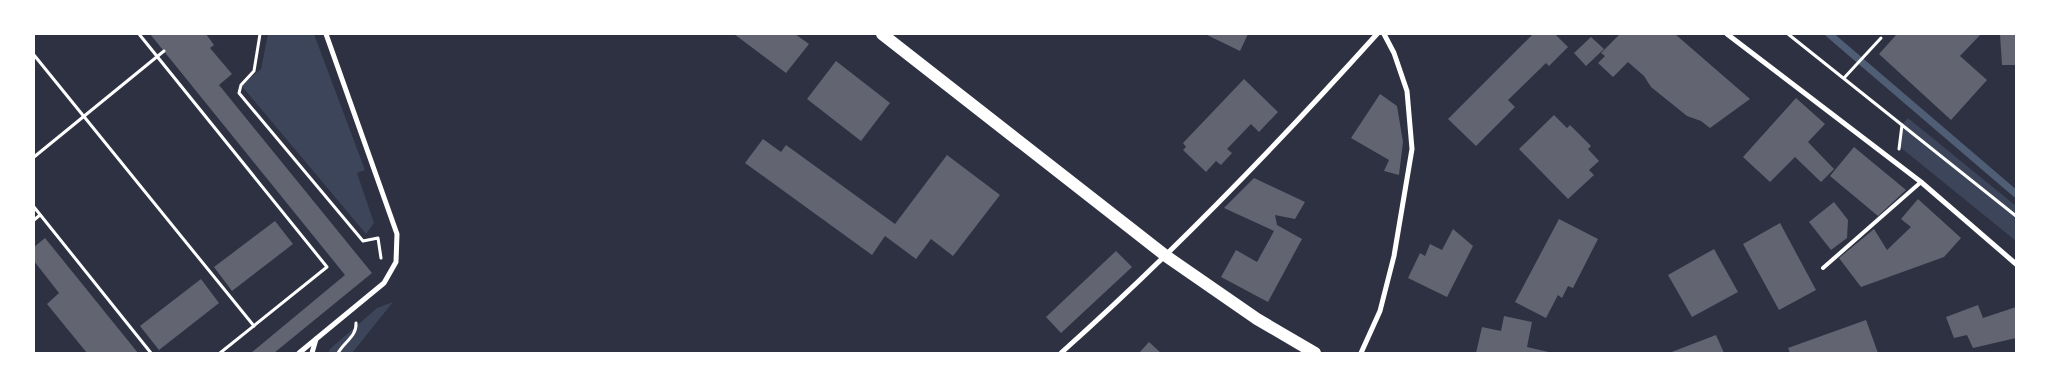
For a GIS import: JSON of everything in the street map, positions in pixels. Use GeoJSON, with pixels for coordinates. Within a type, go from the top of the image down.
{"type":"FeatureCollection","features":[{"type":"Feature","properties":{"kind":"main road"},"geometry":{"type":"LineString","coordinates":[[882,34],[1166,256],[1257,319],[1316,353]]}},
{"type":"Feature","properties":{"kind":"street"},"geometry":{"type":"LineString","coordinates":[[299,353],[384,283],[396,262],[398,234],[326,34]]}},
{"type":"Feature","properties":{"kind":"street"},"geometry":{"type":"LineString","coordinates":[[1061,353],[1166,256],[1302,118],[1377,34]]}},
{"type":"Feature","properties":{"kind":"street"},"geometry":{"type":"LineString","coordinates":[[1362,353],[1380,311],[1394,256],[1412,149],[1407,90],[1394,53],[1384,34]]}},
{"type":"Feature","properties":{"kind":"street"},"geometry":{"type":"LineString","coordinates":[[1727,34],[1921,182],[2016,264]]}},
{"type":"Feature","properties":{"kind":"street"},"geometry":{"type":"LineString","coordinates":[[312,353],[316,339]]}},
{"type":"Feature","properties":{"kind":"lane"},"geometry":{"type":"LineString","coordinates":[[1823,268],[1921,182]]}},
{"type":"Feature","properties":{"kind":"path"},"geometry":{"type":"LineString","coordinates":[[139,34],[327,267],[220,353]]}},
{"type":"Feature","properties":{"kind":"path"},"geometry":{"type":"LineString","coordinates":[[260,34],[254,71],[241,86],[239,93],[363,241],[378,238]]}},
{"type":"Feature","properties":{"kind":"path"},"geometry":{"type":"LineString","coordinates":[[1788,34],[2016,216]]}},
{"type":"Feature","properties":{"kind":"path"},"geometry":{"type":"LineString","coordinates":[[1844,78],[1881,38]]}},
{"type":"Feature","properties":{"kind":"path"},"geometry":{"type":"LineString","coordinates":[[34,157],[164,51]]}},
{"type":"Feature","properties":{"kind":"path"},"geometry":{"type":"LineString","coordinates":[[34,55],[254,326]]}},
{"type":"Feature","properties":{"kind":"path"},"geometry":{"type":"LineString","coordinates":[[1898,164],[1902,125]]}},
{"type":"Feature","properties":{"kind":"path"},"geometry":{"type":"LineString","coordinates":[[34,207],[151,353]]}},
{"type":"Feature","properties":{"kind":"path"},"geometry":{"type":"LineString","coordinates":[[34,220],[40,215]]}},
{"type":"Feature","properties":{"kind":"path"},"geometry":{"type":"LineString","coordinates":[[338,353],[342,346],[355,334],[357,325]]}},
{"type":"Feature","properties":{"kind":"shaded area"},"geometry":{"type":"Polygon","coordinates":[[[268,34],[314,34],[365,170],[357,173],[374,223],[366,234],[241,85],[261,69],[268,34]]]}},
{"type":"Feature","properties":{"kind":"shaded area"},"geometry":{"type":"Polygon","coordinates":[[[1908,118],[2016,206],[2016,241],[1900,147],[1902,125],[1908,118]]]}},
{"type":"Feature","properties":{"kind":"shaded area"},"geometry":{"type":"Polygon","coordinates":[[[393,302],[352,353],[328,353],[330,349],[377,308],[393,302]]]}},
{"type":"Feature","properties":{"kind":"building"},"geometry":{"type":"Polygon","coordinates":[[[150,34],[206,34],[214,45],[210,48],[232,74],[219,85],[372,273],[274,353],[251,353],[345,275],[150,34]]]}},
{"type":"Feature","properties":{"kind":"building"},"geometry":{"type":"Polygon","coordinates":[[[734,34],[795,34],[809,44],[786,73],[734,34]]]}},
{"type":"Feature","properties":{"kind":"building"},"geometry":{"type":"Polygon","coordinates":[[[1205,34],[1248,34],[1240,51],[1205,34]]]}},
{"type":"Feature","properties":{"kind":"building"},"geometry":{"type":"Polygon","coordinates":[[[1533,34],[1555,34],[1568,47],[1549,66],[1546,63],[1508,100],[1515,107],[1476,146],[1448,119],[1533,34]]]}},
{"type":"Feature","properties":{"kind":"building"},"geometry":{"type":"Polygon","coordinates":[[[1620,34],[1675,34],[1750,99],[1710,128],[1701,121],[1687,116],[1651,87],[1644,76],[1628,62],[1613,77],[1598,63],[1605,56],[1601,53],[1620,34]]]}},
{"type":"Feature","properties":{"kind":"building"},"geometry":{"type":"Polygon","coordinates":[[[1897,34],[1981,34],[1960,56],[1987,80],[1951,120],[1879,54],[1897,34]]]}},
{"type":"Feature","properties":{"kind":"building"},"geometry":{"type":"Polygon","coordinates":[[[2000,34],[2016,34],[2016,65],[2002,65],[2000,34]]]}},
{"type":"Feature","properties":{"kind":"building"},"geometry":{"type":"Polygon","coordinates":[[[1591,37],[1604,49],[1586,66],[1574,53],[1591,37]]]}},
{"type":"Feature","properties":{"kind":"building"},"geometry":{"type":"Polygon","coordinates":[[[836,61],[890,103],[861,141],[807,99],[836,61]]]}},
{"type":"Feature","properties":{"kind":"building"},"geometry":{"type":"Polygon","coordinates":[[[1244,79],[1278,112],[1259,132],[1251,124],[1227,149],[1232,153],[1221,165],[1216,161],[1206,172],[1183,150],[1186,147],[1183,143],[1244,79]]]}},
{"type":"Feature","properties":{"kind":"building"},"geometry":{"type":"Polygon","coordinates":[[[1380,94],[1397,106],[1403,142],[1399,175],[1384,171],[1389,160],[1351,138],[1380,94]]]}},
{"type":"Feature","properties":{"kind":"building"},"geometry":{"type":"Polygon","coordinates":[[[1796,98],[1825,124],[1808,142],[1834,169],[1821,182],[1795,157],[1770,182],[1743,157],[1796,98]]]}},
{"type":"Feature","properties":{"kind":"building"},"geometry":{"type":"Polygon","coordinates":[[[1554,115],[1567,128],[1570,125],[1591,146],[1588,149],[1599,161],[1589,170],[1594,175],[1568,199],[1519,149],[1554,115]]]}},
{"type":"Feature","properties":{"kind":"building"},"geometry":{"type":"Polygon","coordinates":[[[763,139],[781,152],[786,145],[895,224],[947,155],[1000,195],[953,256],[931,239],[916,259],[885,236],[872,255],[745,163],[763,139]]]}},
{"type":"Feature","properties":{"kind":"building"},"geometry":{"type":"Polygon","coordinates":[[[1854,147],[1906,190],[1878,216],[1830,176],[1854,147]]]}},
{"type":"Feature","properties":{"kind":"building"},"geometry":{"type":"Polygon","coordinates":[[[1254,178],[1305,202],[1295,219],[1275,215],[1277,225],[1302,239],[1268,302],[1221,277],[1236,250],[1257,262],[1274,231],[1224,208],[1254,178]]]}},
{"type":"Feature","properties":{"kind":"building"},"geometry":{"type":"Polygon","coordinates":[[[1918,199],[1961,238],[1944,257],[1861,287],[1839,258],[1874,229],[1887,250],[1911,227],[1901,219],[1918,199]]]}},
{"type":"Feature","properties":{"kind":"building"},"geometry":{"type":"Polygon","coordinates":[[[1834,202],[1848,220],[1847,238],[1831,250],[1809,222],[1834,202]]]}},
{"type":"Feature","properties":{"kind":"building"},"geometry":{"type":"Polygon","coordinates":[[[1559,219],[1598,239],[1573,288],[1568,286],[1562,298],[1558,295],[1546,318],[1515,302],[1559,219]]]}},
{"type":"Feature","properties":{"kind":"building"},"geometry":{"type":"Polygon","coordinates":[[[275,221],[293,244],[232,291],[214,267],[275,221]]]}},
{"type":"Feature","properties":{"kind":"building"},"geometry":{"type":"Polygon","coordinates":[[[1780,223],[1816,290],[1779,310],[1743,244],[1780,223]]]}},
{"type":"Feature","properties":{"kind":"building"},"geometry":{"type":"Polygon","coordinates":[[[1453,229],[1473,246],[1447,297],[1408,278],[1420,253],[1425,256],[1430,244],[1442,250],[1453,229]]]}},
{"type":"Feature","properties":{"kind":"building"},"geometry":{"type":"Polygon","coordinates":[[[45,238],[138,353],[87,353],[47,304],[59,293],[34,261],[34,247],[45,238]]]}},
{"type":"Feature","properties":{"kind":"building"},"geometry":{"type":"Polygon","coordinates":[[[1714,249],[1738,292],[1692,317],[1668,275],[1714,249]]]}},
{"type":"Feature","properties":{"kind":"building"},"geometry":{"type":"Polygon","coordinates":[[[1116,251],[1132,267],[1061,333],[1046,317],[1116,251]]]}},
{"type":"Feature","properties":{"kind":"building"},"geometry":{"type":"Polygon","coordinates":[[[201,279],[219,303],[159,350],[140,326],[201,279]]]}},
{"type":"Feature","properties":{"kind":"building"},"geometry":{"type":"Polygon","coordinates":[[[1978,305],[1983,318],[2016,307],[2016,338],[1973,348],[1967,335],[1954,338],[1946,317],[1978,305]]]}},
{"type":"Feature","properties":{"kind":"building"},"geometry":{"type":"Polygon","coordinates":[[[1504,316],[1532,322],[1527,347],[1553,353],[1476,353],[1482,327],[1501,331],[1504,316]]]}},
{"type":"Feature","properties":{"kind":"building"},"geometry":{"type":"Polygon","coordinates":[[[1866,320],[1878,353],[1790,353],[1788,348],[1866,320]]]}},
{"type":"Feature","properties":{"kind":"building"},"geometry":{"type":"Polygon","coordinates":[[[1716,335],[1724,353],[1669,353],[1716,335]]]}},
{"type":"Feature","properties":{"kind":"building"},"geometry":{"type":"Polygon","coordinates":[[[1149,342],[1161,353],[1139,353],[1149,342]]]}},
{"type":"Feature","properties":{"kind":"waterway"},"geometry":{"type":"LineString","coordinates":[[1829,34],[2016,194]]}}]}
